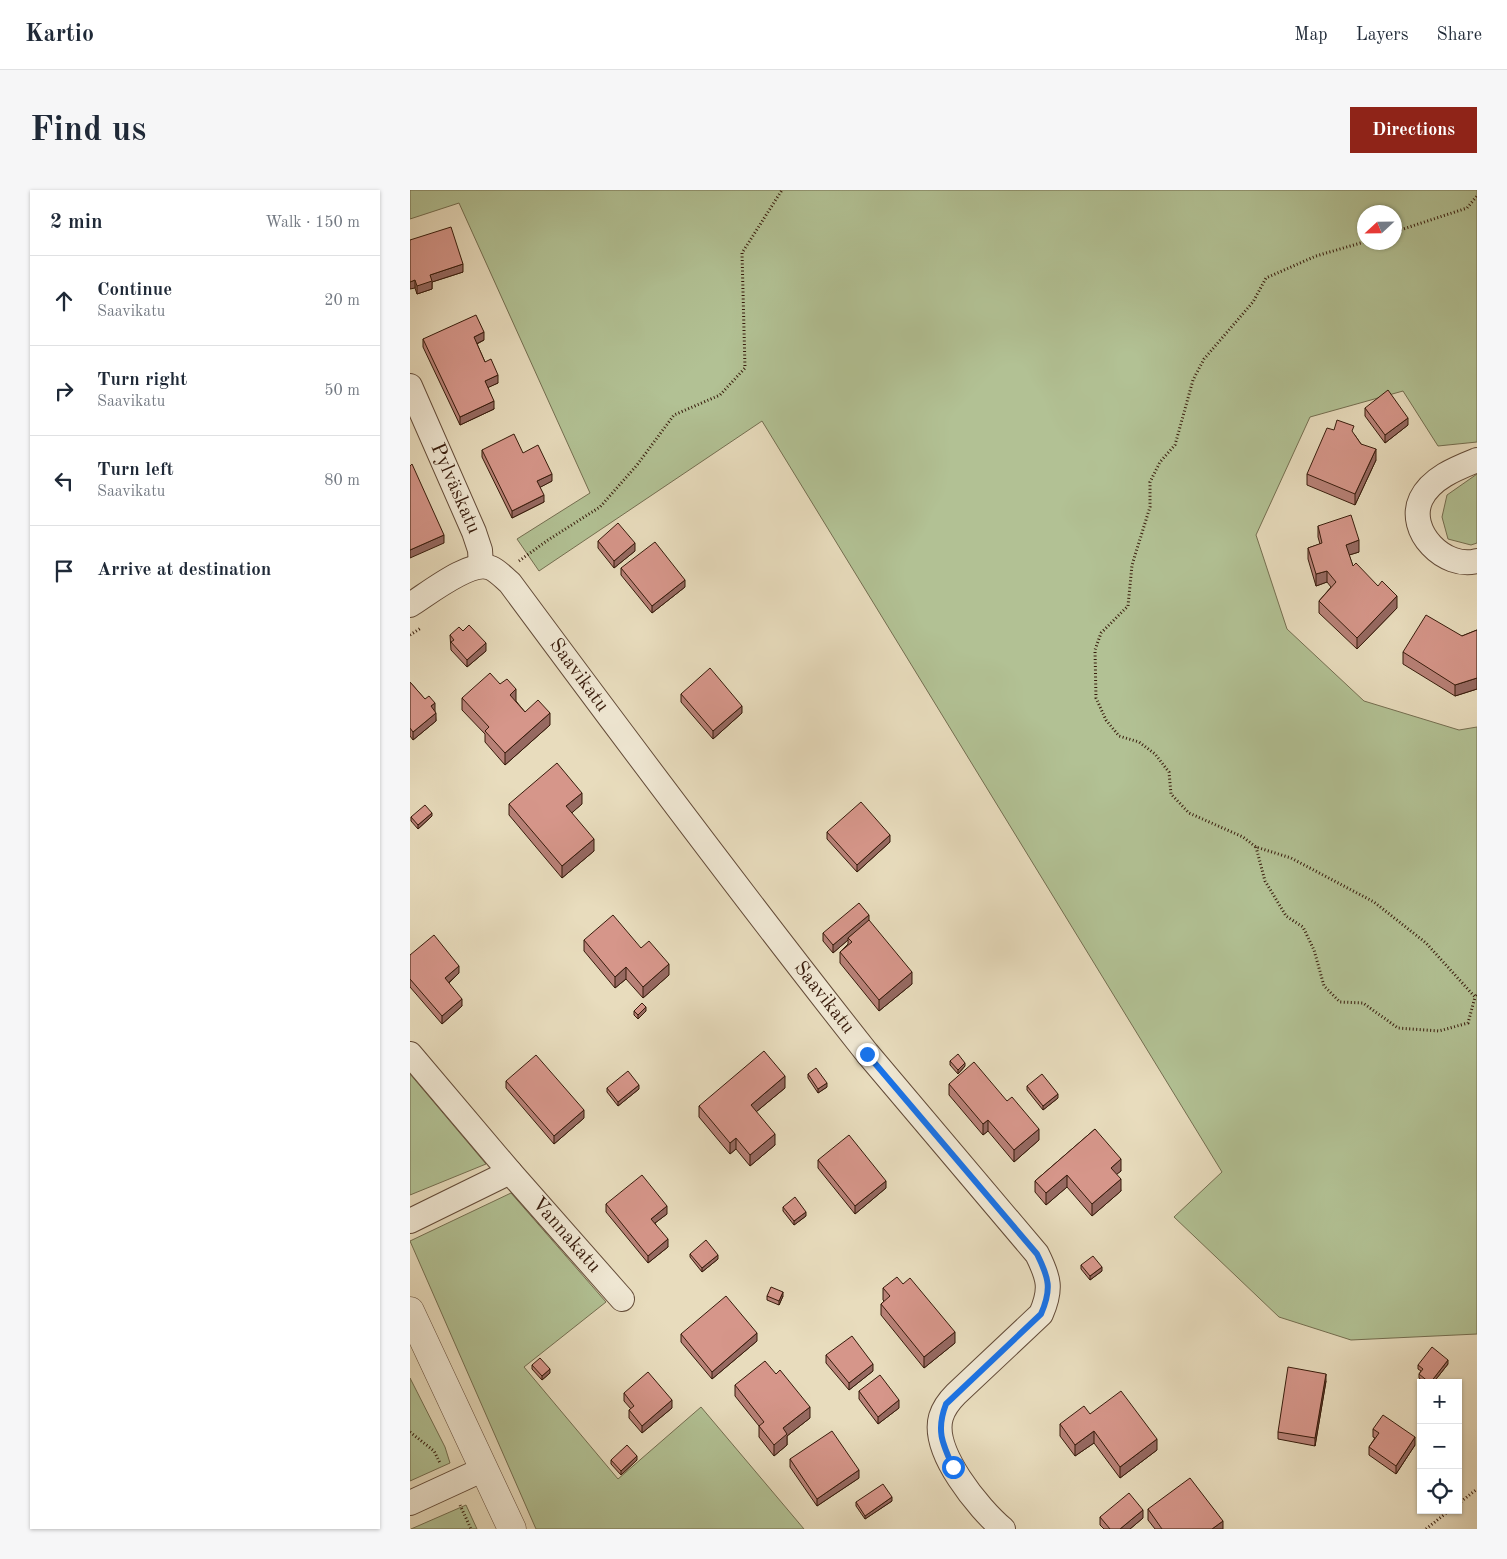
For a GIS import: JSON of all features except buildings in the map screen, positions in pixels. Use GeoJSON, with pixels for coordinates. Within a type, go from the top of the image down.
{"type":"FeatureCollection","features":[{"type":"Feature","properties":{"kind":"street","name":"Pylväskatu"},"geometry":{"type":"LineString","coordinates":[[410,386],[474,532],[480,550],[491,570]]}},
{"type":"Feature","properties":{"kind":"street"},"geometry":{"type":"LineString","coordinates":[[1477,460],[1444,475],[1430,486],[1420,499],[1418,514],[1421,531],[1429,544],[1441,554],[1456,560],[1477,561]]}},
{"type":"Feature","properties":{"kind":"street"},"geometry":{"type":"LineString","coordinates":[[410,605],[470,568],[491,570]]}},
{"type":"Feature","properties":{"kind":"street","name":"Saavikatu"},"geometry":{"type":"LineString","coordinates":[[491,570],[510,583],[710,852],[867,1054],[1037,1254],[1048,1281],[1046,1302],[1041,1314],[946,1404],[940,1418],[941,1436],[953,1467],[972,1497],[1004,1529]]}},
{"type":"Feature","properties":{"kind":"street","name":"Vannakatu"},"geometry":{"type":"LineString","coordinates":[[410,1054],[510,1172],[622,1299]]}},
{"type":"Feature","properties":{"kind":"street"},"geometry":{"type":"LineString","coordinates":[[410,1221],[510,1172]]}},
{"type":"Feature","properties":{"kind":"street"},"geometry":{"type":"LineString","coordinates":[[410,1311],[512,1529]]}},
{"type":"Feature","properties":{"kind":"street"},"geometry":{"type":"LineString","coordinates":[[410,1502],[484,1469]]}},
{"type":"Feature","properties":{"kind":"path"},"geometry":{"type":"LineString","coordinates":[[491,570],[548,540],[600,507],[637,465],[674,415],[720,395],[744,368],[742,253],[782,190]]}},
{"type":"Feature","properties":{"kind":"path"},"geometry":{"type":"LineString","coordinates":[[1402,229],[1467,208],[1477,196]]}},
{"type":"Feature","properties":{"kind":"path"},"geometry":{"type":"LineString","coordinates":[[1256,847],[1265,882],[1286,916],[1303,926],[1314,950],[1324,986],[1340,1002],[1363,1003],[1398,1028],[1439,1031],[1468,1024],[1476,996],[1426,943],[1374,902],[1291,858],[1256,847],[1243,837],[1189,813],[1171,794],[1170,772],[1155,754],[1139,742],[1119,736],[1106,720],[1096,698],[1095,650],[1101,633],[1128,606],[1132,564],[1150,507],[1150,482],[1160,462],[1176,445],[1193,380],[1204,359],[1253,302],[1266,278],[1316,256],[1357,244]]}},
{"type":"Feature","properties":{"kind":"path"},"geometry":{"type":"LineString","coordinates":[[1462,1501],[1477,1490]]}},
{"type":"Feature","properties":{"kind":"path"},"geometry":{"type":"LineString","coordinates":[[1426,1529],[1445,1514]]}},
{"type":"Feature","properties":{"kind":"green space"},"geometry":{"type":"Polygon","coordinates":[[[410,190],[1477,190],[1477,442],[1438,446],[1403,391],[1310,417],[1256,535],[1287,629],[1364,701],[1459,730],[1477,727],[1477,1334],[1351,1340],[1279,1317],[1174,1217],[1222,1172],[762,421],[539,571],[517,539],[590,493],[459,203],[410,219],[410,190]]]}},
{"type":"Feature","properties":{"kind":"green space"},"geometry":{"type":"Polygon","coordinates":[[[1477,474],[1477,543],[1471,545],[1448,539],[1442,517],[1447,495],[1477,474]]]}},
{"type":"Feature","properties":{"kind":"green space"},"geometry":{"type":"Polygon","coordinates":[[[410,1074],[486,1164],[410,1195],[410,1074]]]}},
{"type":"Feature","properties":{"kind":"green space"},"geometry":{"type":"Polygon","coordinates":[[[511,1193],[606,1302],[524,1367],[618,1479],[701,1407],[804,1529],[536,1529],[410,1241],[511,1193]]]}},
{"type":"Feature","properties":{"kind":"green space"},"geometry":{"type":"Polygon","coordinates":[[[410,1378],[445,1447],[450,1463],[410,1481],[410,1378]]]}},
{"type":"Feature","properties":{"kind":"green space"},"geometry":{"type":"Polygon","coordinates":[[[466,1505],[477,1529],[411,1529],[466,1505]]]}},
{"type":"Feature","properties":{"kind":"route"},"geometry":{"type":"LineString","coordinates":[[867,1054],[1037,1254],[1048,1281],[1046,1302],[1041,1314],[946,1404],[940,1418],[941,1436],[953,1467]]}}]}
